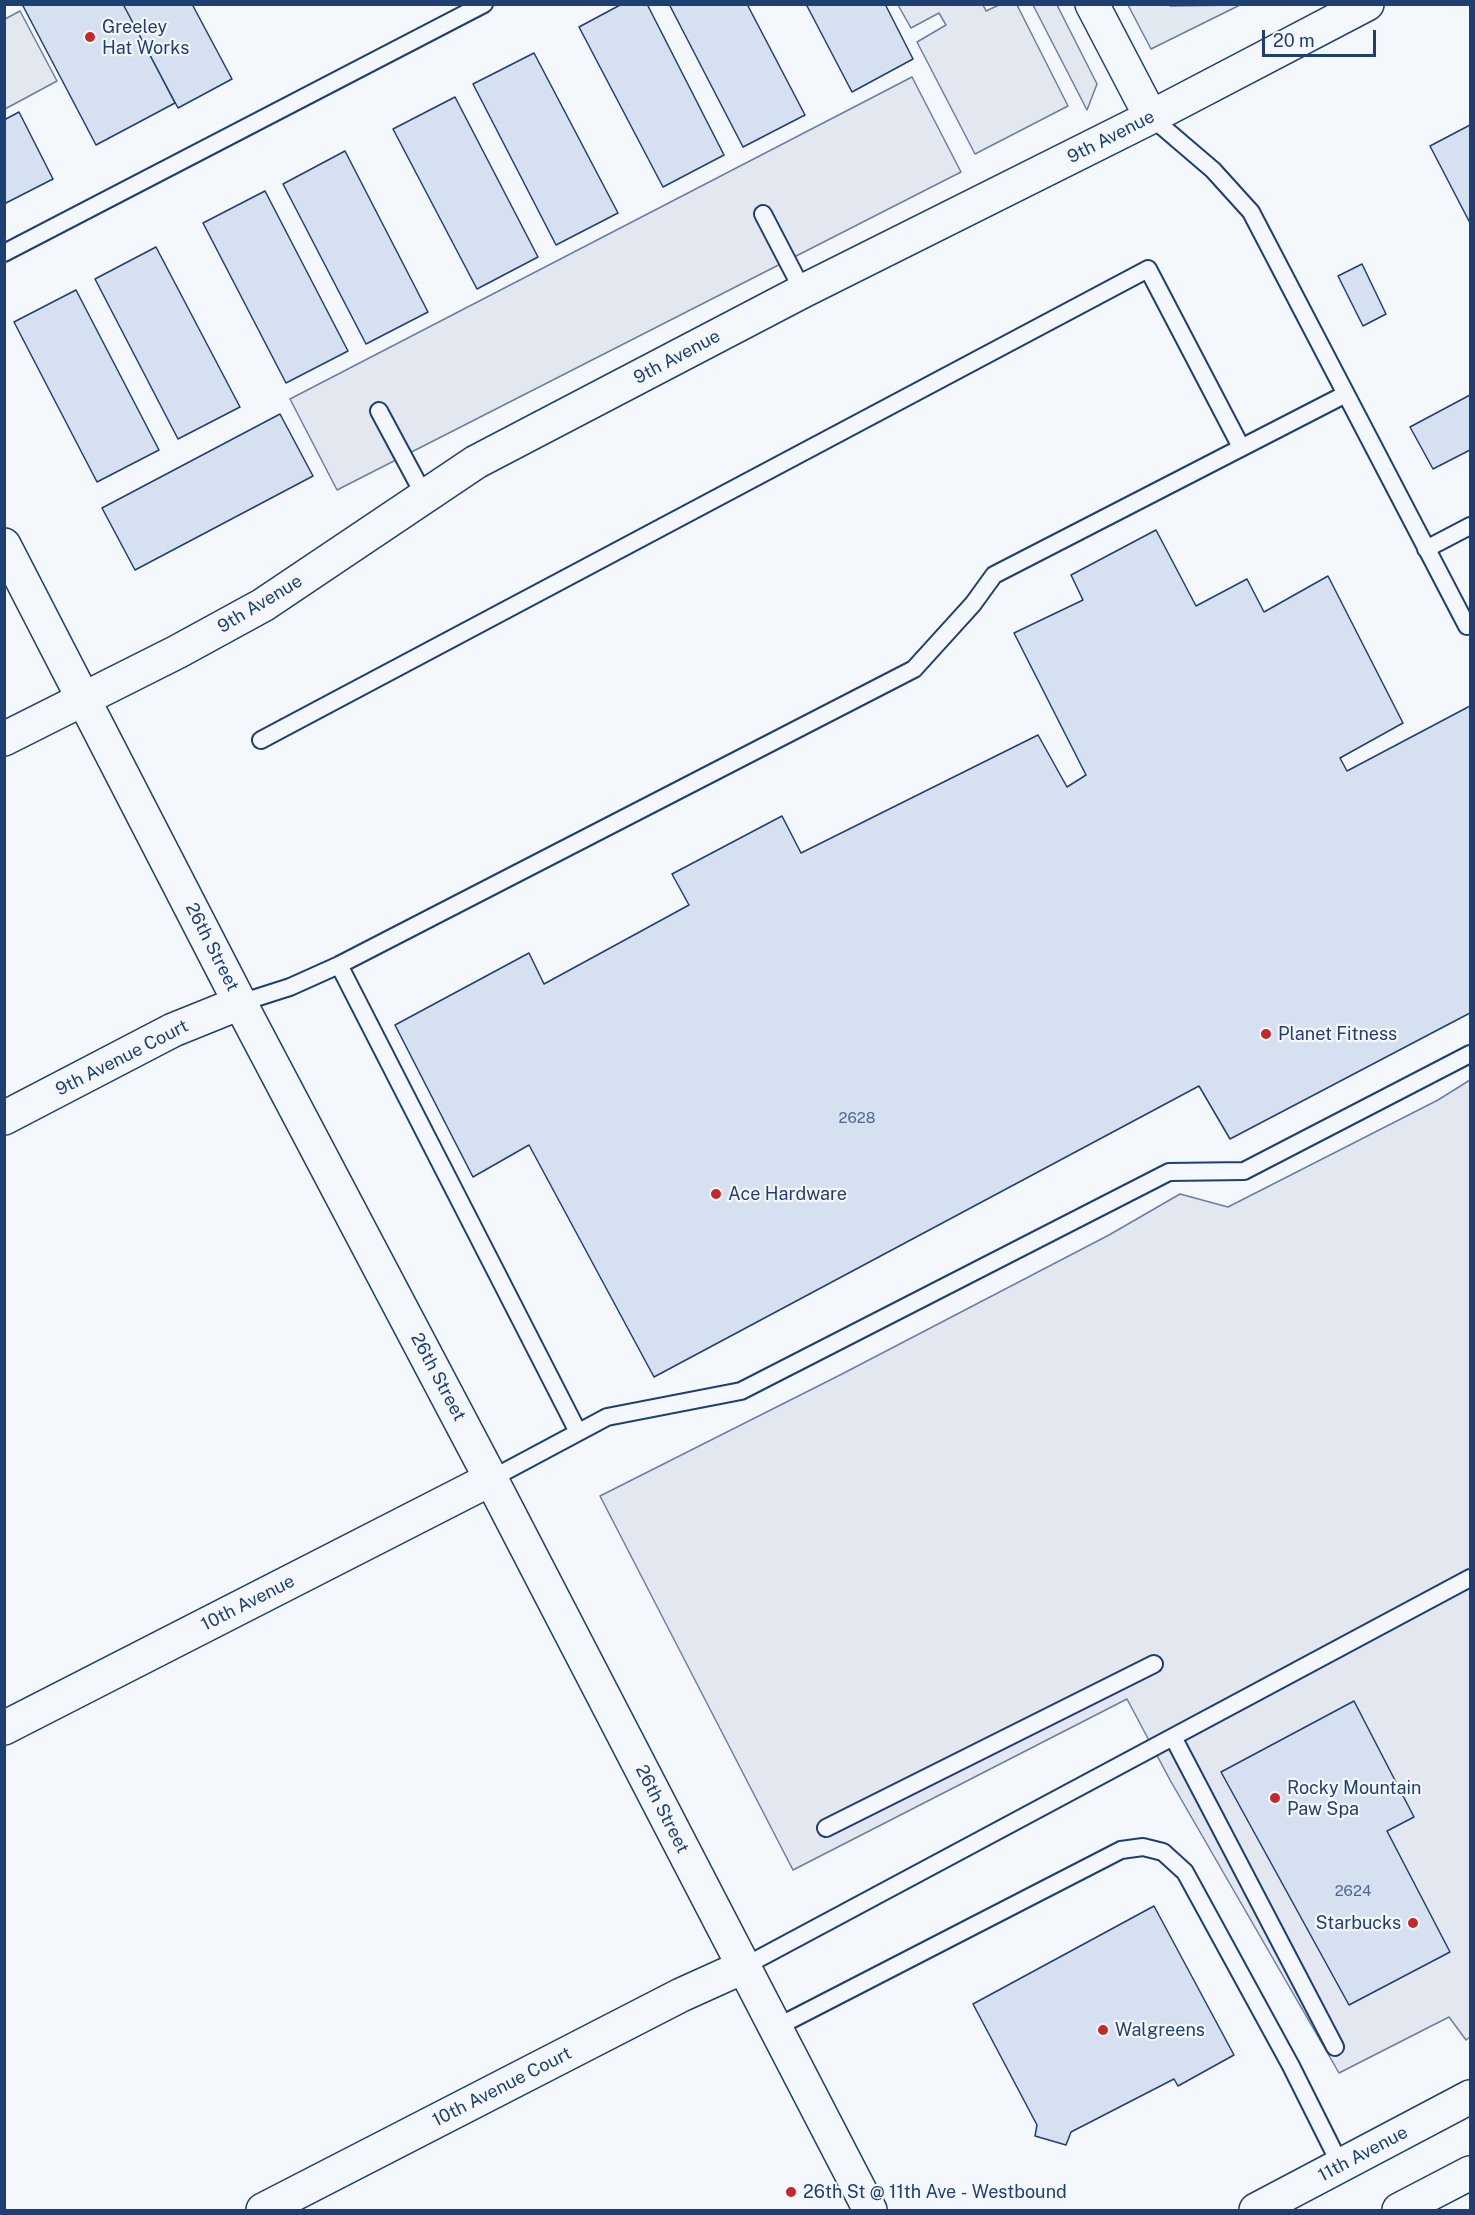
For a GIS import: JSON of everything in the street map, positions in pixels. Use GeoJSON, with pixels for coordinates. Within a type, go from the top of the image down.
{"type":"FeatureCollection","features":[{"type":"Feature","properties":{"kind":"street"},"geometry":{"type":"LineString","coordinates":[[1092,4],[1151,117]]}},
{"type":"Feature","properties":{"kind":"street","name":"9th Avenue"},"geometry":{"type":"LineString","coordinates":[[4,739],[177,652],[263,605],[476,462],[803,291],[1151,117],[1367,4]]}},
{"type":"Feature","properties":{"kind":"street","name":"26th Street"},"geometry":{"type":"LineString","coordinates":[[4,545],[240,1003],[491,1479],[870,2211]]}},
{"type":"Feature","properties":{"kind":"street","name":"9th Avenue Court"},"geometry":{"type":"LineString","coordinates":[[4,1118],[173,1030],[240,1003]]}},
{"type":"Feature","properties":{"kind":"street","name":"10th Avenue"},"geometry":{"type":"LineString","coordinates":[[4,1728],[491,1479]]}},
{"type":"Feature","properties":{"kind":"street","name":"10th Avenue Court"},"geometry":{"type":"LineString","coordinates":[[263,2211],[681,1995],[743,1967]]}},
{"type":"Feature","properties":{"kind":"street","name":"11th Avenue"},"geometry":{"type":"LineString","coordinates":[[1256,2211],[1470,2097]]}},
{"type":"Feature","properties":{"kind":"street"},"geometry":{"type":"LineString","coordinates":[[1400,2211],[1470,2173]]}},
{"type":"Feature","properties":{"kind":"lane"},"geometry":{"type":"LineString","coordinates":[[4,253],[484,4]]}},
{"type":"Feature","properties":{"kind":"lane"},"geometry":{"type":"LineString","coordinates":[[1151,117],[1213,170],[1251,212],[1467,626]]}},
{"type":"Feature","properties":{"kind":"lane"},"geometry":{"type":"LineString","coordinates":[[762,214],[803,291]]}},
{"type":"Feature","properties":{"kind":"lane"},"geometry":{"type":"LineString","coordinates":[[261,740],[1148,269],[1241,447]]}},
{"type":"Feature","properties":{"kind":"lane"},"geometry":{"type":"LineString","coordinates":[[240,1003],[290,987],[339,965],[914,669],[973,604],[994,574],[1344,394]]}},
{"type":"Feature","properties":{"kind":"lane"},"geometry":{"type":"LineString","coordinates":[[379,411],[424,495]]}},
{"type":"Feature","properties":{"kind":"lane"},"geometry":{"type":"LineString","coordinates":[[1426,549],[1470,526]]}},
{"type":"Feature","properties":{"kind":"lane"},"geometry":{"type":"LineString","coordinates":[[339,965],[578,1432]]}},
{"type":"Feature","properties":{"kind":"lane"},"geometry":{"type":"LineString","coordinates":[[491,1479],[606,1417],[741,1391],[1169,1172],[1244,1171],[1470,1054]]}},
{"type":"Feature","properties":{"kind":"lane"},"geometry":{"type":"LineString","coordinates":[[743,1967],[1470,1578]]}},
{"type":"Feature","properties":{"kind":"lane"},"geometry":{"type":"LineString","coordinates":[[826,1828],[1154,1664]]}},
{"type":"Feature","properties":{"kind":"lane"},"geometry":{"type":"LineString","coordinates":[[1173,1737],[1335,2047]]}},
{"type":"Feature","properties":{"kind":"lane"},"geometry":{"type":"LineString","coordinates":[[775,2028],[1121,1850],[1143,1848],[1163,1852],[1185,1872],[1291,2066],[1341,2166]]}},
{"type":"Feature","properties":{"kind":"shaded area"},"geometry":{"type":"Polygon","coordinates":[[[1169,4],[1170,6],[1240,5],[1151,49],[1128,5],[1169,4]]]}},
{"type":"Feature","properties":{"kind":"shaded area"},"geometry":{"type":"Polygon","coordinates":[[[898,5],[983,5],[986,11],[999,5],[1017,5],[1068,106],[975,154],[917,42],[946,25],[939,13],[911,28],[898,5]]]}},
{"type":"Feature","properties":{"kind":"shaded area"},"geometry":{"type":"Polygon","coordinates":[[[1033,5],[1057,5],[1097,84],[1087,110],[1033,5]]]}},
{"type":"Feature","properties":{"kind":"shaded area"},"geometry":{"type":"Polygon","coordinates":[[[20,11],[57,81],[5,109],[5,19],[20,11]]]}},
{"type":"Feature","properties":{"kind":"shaded area"},"geometry":{"type":"Polygon","coordinates":[[[912,77],[961,172],[337,490],[290,399],[912,77]]]}},
{"type":"Feature","properties":{"kind":"shaded area"},"geometry":{"type":"Polygon","coordinates":[[[1470,1080],[1470,2037],[1466,2040],[1449,2017],[1339,2073],[1170,1780],[1127,1699],[793,1870],[600,1496],[842,1374],[1109,1235],[1180,1194],[1228,1207],[1438,1100],[1470,1080]]]}},
{"type":"Feature","properties":{"kind":"building"},"geometry":{"type":"Polygon","coordinates":[[[22,4],[123,4],[175,103],[96,145],[22,4]]]}},
{"type":"Feature","properties":{"kind":"building"},"geometry":{"type":"Polygon","coordinates":[[[123,4],[192,4],[232,79],[178,108],[123,4]]]}},
{"type":"Feature","properties":{"kind":"building"},"geometry":{"type":"Polygon","coordinates":[[[622,4],[647,4],[724,155],[663,187],[579,27],[622,4]]]}},
{"type":"Feature","properties":{"kind":"building"},"geometry":{"type":"Polygon","coordinates":[[[669,4],[747,4],[805,115],[743,147],[669,4]]]}},
{"type":"Feature","properties":{"kind":"building"},"geometry":{"type":"Polygon","coordinates":[[[806,4],[885,4],[913,59],[852,92],[806,4]]]}},
{"type":"Feature","properties":{"kind":"building"},"geometry":{"type":"Polygon","coordinates":[[[534,53],[618,213],[556,245],[473,84],[534,53]]]}},
{"type":"Feature","properties":{"kind":"building"},"geometry":{"type":"Polygon","coordinates":[[[455,97],[538,257],[477,289],[393,129],[455,97]]]}},
{"type":"Feature","properties":{"kind":"building"},"geometry":{"type":"Polygon","coordinates":[[[19,112],[53,179],[4,204],[4,120],[19,112]]]}},
{"type":"Feature","properties":{"kind":"building"},"geometry":{"type":"Polygon","coordinates":[[[1470,125],[1470,223],[1430,146],[1470,125]]]}},
{"type":"Feature","properties":{"kind":"building"},"geometry":{"type":"Polygon","coordinates":[[[345,151],[428,312],[366,344],[283,184],[345,151]]]}},
{"type":"Feature","properties":{"kind":"building"},"geometry":{"type":"Polygon","coordinates":[[[265,191],[348,351],[286,383],[203,223],[265,191]]]}},
{"type":"Feature","properties":{"kind":"building"},"geometry":{"type":"Polygon","coordinates":[[[156,247],[240,407],[178,439],[95,279],[156,247]]]}},
{"type":"Feature","properties":{"kind":"building"},"geometry":{"type":"Polygon","coordinates":[[[1362,264],[1386,314],[1363,326],[1338,276],[1362,264]]]}},
{"type":"Feature","properties":{"kind":"building"},"geometry":{"type":"Polygon","coordinates":[[[76,290],[159,450],[97,482],[14,322],[76,290]]]}},
{"type":"Feature","properties":{"kind":"building"},"geometry":{"type":"Polygon","coordinates":[[[1470,395],[1470,450],[1433,469],[1410,427],[1470,395]]]}},
{"type":"Feature","properties":{"kind":"building"},"geometry":{"type":"Polygon","coordinates":[[[280,414],[313,476],[135,570],[102,508],[280,414]]]}},
{"type":"Feature","properties":{"kind":"building"},"geometry":{"type":"Polygon","coordinates":[[[1156,530],[1196,606],[1247,579],[1264,612],[1328,576],[1403,723],[1340,758],[1347,771],[1470,706],[1470,1013],[1230,1139],[1199,1086],[654,1377],[529,1145],[473,1177],[395,1025],[529,953],[544,984],[689,905],[672,874],[782,816],[801,853],[1038,735],[1067,787],[1086,775],[1014,633],[1083,600],[1071,575],[1156,530]]]}},
{"type":"Feature","properties":{"kind":"building"},"geometry":{"type":"Polygon","coordinates":[[[1354,1701],[1414,1817],[1387,1831],[1450,1952],[1349,2005],[1221,1772],[1354,1701]]]}},
{"type":"Feature","properties":{"kind":"building","name":"Walgreens"},"geometry":{"type":"Polygon","coordinates":[[[1154,1906],[1234,2055],[1178,2086],[1174,2079],[1071,2132],[1066,2145],[1035,2136],[1037,2125],[973,2004],[1154,1906]]]}},
{"type":"Feature","properties":{"kind":"place","name":"Greeley Hat Works"},"geometry":{"type":"Point","coordinates":[90,37]}},
{"type":"Feature","properties":{"kind":"place","name":"Planet Fitness"},"geometry":{"type":"Point","coordinates":[1266,1034]}},
{"type":"Feature","properties":{"kind":"place","name":"Ace Hardware"},"geometry":{"type":"Point","coordinates":[716,1194]}},
{"type":"Feature","properties":{"kind":"place","name":"Rocky Mountain Paw Spa"},"geometry":{"type":"Point","coordinates":[1275,1798]}},
{"type":"Feature","properties":{"kind":"place","name":"Starbucks"},"geometry":{"type":"Point","coordinates":[1413,1923]}},
{"type":"Feature","properties":{"kind":"place","name":"Walgreens"},"geometry":{"type":"Point","coordinates":[1103,2030]}},
{"type":"Feature","properties":{"kind":"place","name":"26th St @ 11th Ave - Westbound"},"geometry":{"type":"Point","coordinates":[791,2192]}}]}
